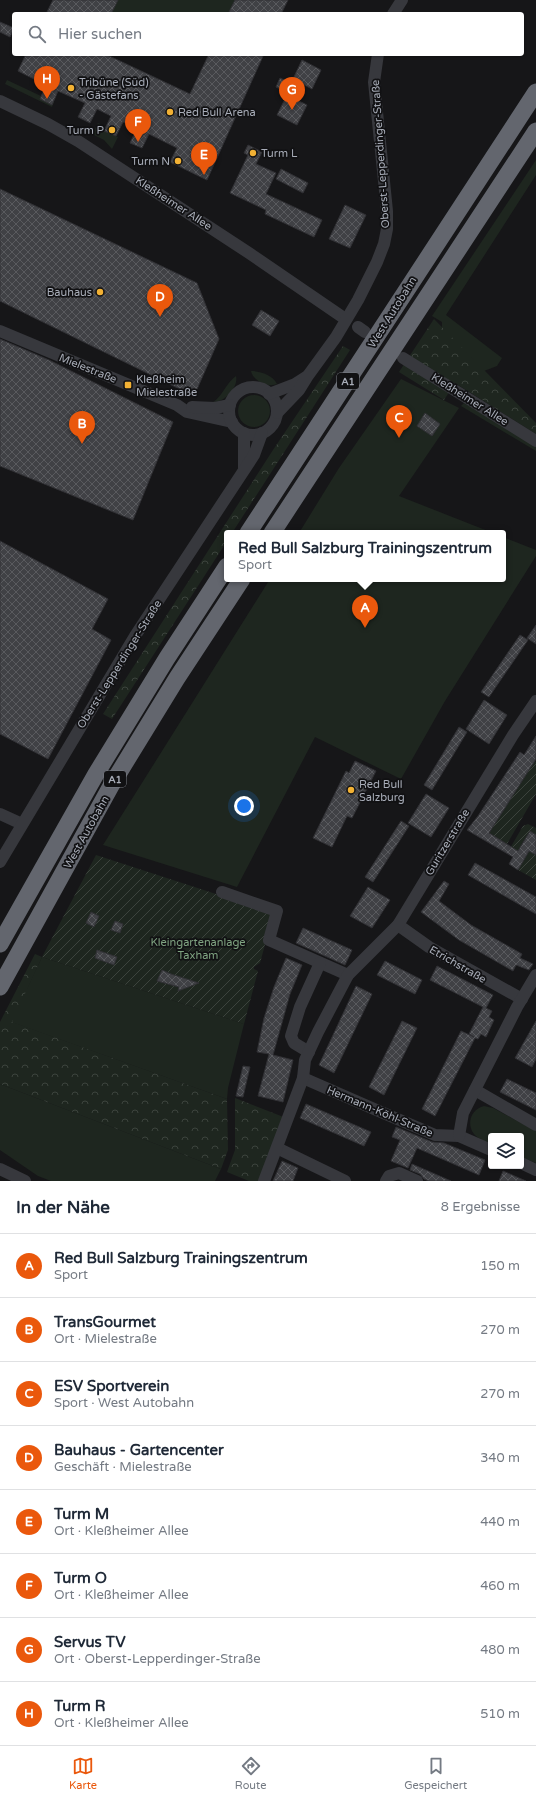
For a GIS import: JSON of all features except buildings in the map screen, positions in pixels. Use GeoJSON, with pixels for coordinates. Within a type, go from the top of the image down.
{"type":"FeatureCollection","features":[{"type":"Feature","properties":{"kind":"highway","name":"West Autobahn"},"geometry":{"type":"LineString","coordinates":[[250,530],[381,331],[445,228],[536,92]]}},
{"type":"Feature","properties":{"kind":"highway","name":"West Autobahn"},"geometry":{"type":"LineString","coordinates":[[274,530],[536,131]]}},
{"type":"Feature","properties":{"kind":"highway","name":"West Autobahn"},"geometry":{"type":"LineString","coordinates":[[0,944],[96,774],[167,658],[224,571]]}},
{"type":"Feature","properties":{"kind":"highway","name":"West Autobahn"},"geometry":{"type":"LineString","coordinates":[[0,987],[112,784],[177,678],[240,582]]}},
{"type":"Feature","properties":{"kind":"street"},"geometry":{"type":"LineString","coordinates":[[393,12],[396,0]]}},
{"type":"Feature","properties":{"kind":"street"},"geometry":{"type":"LineString","coordinates":[[393,12],[402,0]]}},
{"type":"Feature","properties":{"kind":"street","name":"Oberst-Lepperdinger-Straße"},"geometry":{"type":"LineString","coordinates":[[0,862],[135,636],[254,455],[262,434],[272,426],[277,414],[299,390],[336,337],[358,300],[377,262],[384,244],[387,229],[387,211],[374,82],[378,56]]}},
{"type":"Feature","properties":{"kind":"street","name":"Kleßheimer Allee"},"geometry":{"type":"LineString","coordinates":[[0,101],[48,124],[78,141],[249,253],[341,316]]}},
{"type":"Feature","properties":{"kind":"street","name":"Mielestraße"},"geometry":{"type":"LineString","coordinates":[[0,331],[177,405],[187,412],[232,422]]}},
{"type":"Feature","properties":{"kind":"street","name":"Kleßheimer Allee"},"geometry":{"type":"LineString","coordinates":[[403,358],[536,441]]}},
{"type":"Feature","properties":{"kind":"street","name":"Oberst-Lepperdinger-Straße"},"geometry":{"type":"LineString","coordinates":[[269,394],[295,384],[307,377]]}},
{"type":"Feature","properties":{"kind":"street"},"geometry":{"type":"LineString","coordinates":[[262,434],[250,435],[239,431],[232,422],[230,416],[230,405],[236,394],[247,389],[259,388],[269,394],[274,400],[277,414]]}},
{"type":"Feature","properties":{"kind":"street","name":"Mielestraße"},"geometry":{"type":"LineString","coordinates":[[177,405],[200,408],[230,405]]}},
{"type":"Feature","properties":{"kind":"street"},"geometry":{"type":"LineString","coordinates":[[244,433],[244,469]]}},
{"type":"Feature","properties":{"kind":"street","name":"Guritzerstraße"},"geometry":{"type":"LineString","coordinates":[[264,1181],[303,1078],[305,1060],[348,975],[398,925],[454,831],[536,701]]}},
{"type":"Feature","properties":{"kind":"street"},"geometry":{"type":"LineString","coordinates":[[0,814],[22,824]]}},
{"type":"Feature","properties":{"kind":"street"},"geometry":{"type":"LineString","coordinates":[[222,892],[277,911],[269,940],[348,975]]}},
{"type":"Feature","properties":{"kind":"street","name":"Etrichstraße"},"geometry":{"type":"LineString","coordinates":[[398,925],[429,947],[522,999]]}},
{"type":"Feature","properties":{"kind":"street"},"geometry":{"type":"LineString","coordinates":[[309,1052],[294,1043],[291,1036],[300,1007],[320,963]]}},
{"type":"Feature","properties":{"kind":"street"},"geometry":{"type":"LineString","coordinates":[[488,1149],[459,1136],[463,1113],[536,975]]}},
{"type":"Feature","properties":{"kind":"street","name":"Hermann-Köhl-Straße"},"geometry":{"type":"LineString","coordinates":[[303,1078],[435,1135],[459,1136]]}},
{"type":"Feature","properties":{"kind":"street"},"geometry":{"type":"LineString","coordinates":[[474,1090],[536,1125]]}},
{"type":"Feature","properties":{"kind":"street"},"geometry":{"type":"LineString","coordinates":[[277,1148],[329,1178],[345,1181]]}},
{"type":"Feature","properties":{"kind":"street"},"geometry":{"type":"LineString","coordinates":[[524,1164],[536,1170]]}},
{"type":"Feature","properties":{"kind":"street"},"geometry":{"type":"LineString","coordinates":[[0,1169],[25,1181]]}},
{"type":"Feature","properties":{"kind":"street"},"geometry":{"type":"LineString","coordinates":[[386,1181],[389,1176],[399,1173],[417,1181]]}},
{"type":"Feature","properties":{"kind":"green space"},"geometry":{"type":"Polygon","coordinates":[[[53,0],[288,0],[282,12],[47,12],[53,0]]]}},
{"type":"Feature","properties":{"kind":"green space"},"geometry":{"type":"Polygon","coordinates":[[[7,80],[41,96],[40,99],[54,102],[52,107],[5,84],[7,80]]]}},
{"type":"Feature","properties":{"kind":"green space"},"geometry":{"type":"Polygon","coordinates":[[[98,123],[106,127],[105,131],[118,137],[112,149],[104,140],[92,134],[98,123]]]}},
{"type":"Feature","properties":{"kind":"green space"},"geometry":{"type":"Polygon","coordinates":[[[536,160],[536,175],[446,315],[502,358],[497,366],[484,371],[442,328],[442,322],[432,316],[536,160]]]}},
{"type":"Feature","properties":{"kind":"green space"},"geometry":{"type":"Polygon","coordinates":[[[434,319],[536,423],[536,434],[455,383],[444,400],[399,372],[434,319]]]}},
{"type":"Feature","properties":{"kind":"green space"},"geometry":{"type":"Polygon","coordinates":[[[343,346],[350,350],[234,530],[224,530],[224,546],[112,719],[103,714],[273,450],[343,346]]]}},
{"type":"Feature","properties":{"kind":"green space"},"geometry":{"type":"Polygon","coordinates":[[[251,371],[266,374],[273,378],[277,384],[269,385],[261,383],[252,375],[251,371]]]}},
{"type":"Feature","properties":{"kind":"green space"},"geometry":{"type":"Polygon","coordinates":[[[236,376],[235,385],[230,394],[222,400],[213,402],[219,397],[229,382],[236,376]]]}},
{"type":"Feature","properties":{"kind":"green space"},"geometry":{"type":"Polygon","coordinates":[[[401,379],[459,408],[399,496],[485,530],[301,530],[339,468],[401,379]]]}},
{"type":"Feature","properties":{"kind":"green space"},"geometry":{"type":"Polygon","coordinates":[[[251,395],[257,395],[266,399],[270,411],[266,423],[257,427],[251,427],[242,423],[238,414],[238,408],[242,399],[251,395]]]}},
{"type":"Feature","properties":{"kind":"green space"},"geometry":{"type":"Polygon","coordinates":[[[464,403],[536,445],[536,451],[461,406],[464,403]]]}},
{"type":"Feature","properties":{"kind":"green space"},"geometry":{"type":"Polygon","coordinates":[[[506,538],[536,550],[536,556],[445,701],[401,779],[315,737],[237,887],[103,845],[268,582],[506,582],[506,538]]]}},
{"type":"Feature","properties":{"kind":"green space"},"geometry":{"type":"Polygon","coordinates":[[[534,761],[536,762],[536,794],[507,844],[489,833],[534,761]]]}},
{"type":"Feature","properties":{"kind":"green space"},"geometry":{"type":"Polygon","coordinates":[[[528,824],[536,828],[536,835],[530,831],[521,845],[536,855],[536,880],[518,870],[524,859],[509,850],[523,826],[528,824]]]}},
{"type":"Feature","properties":{"kind":"green space","name":"Kleingartenanlage Taxham"},"geometry":{"type":"Polygon","coordinates":[[[96,855],[268,911],[272,919],[260,963],[254,967],[254,969],[258,971],[244,1024],[42,957],[96,855]]]}},
{"type":"Feature","properties":{"kind":"green space"},"geometry":{"type":"Polygon","coordinates":[[[35,954],[42,957],[12,1022],[227,1099],[228,1150],[221,1169],[0,1084],[0,1022],[35,954]]]}},
{"type":"Feature","properties":{"kind":"green space"},"geometry":{"type":"Polygon","coordinates":[[[42,957],[244,1024],[228,1088],[227,1099],[11,1022],[42,957]]]}},
{"type":"Feature","properties":{"kind":"green space"},"geometry":{"type":"Polygon","coordinates":[[[0,1084],[221,1169],[215,1181],[51,1181],[38,1176],[0,1150],[0,1084]]]}},
{"type":"Feature","properties":{"kind":"green space"},"geometry":{"type":"Polygon","coordinates":[[[235,1098],[286,1118],[258,1181],[249,1181],[227,1172],[235,1150],[235,1098]]]}},
{"type":"Feature","properties":{"kind":"green space"},"geometry":{"type":"Polygon","coordinates":[[[484,1106],[493,1108],[536,1131],[536,1163],[524,1158],[524,1133],[488,1133],[488,1143],[476,1136],[470,1126],[470,1122],[473,1114],[484,1106]]]}},
{"type":"Feature","properties":{"kind":"place","name":"Tribüne (Süd) - Gästefans"},"geometry":{"type":"Point","coordinates":[71,88]}},
{"type":"Feature","properties":{"kind":"place","name":"Turm R"},"geometry":{"type":"Point","coordinates":[47,99]}},
{"type":"Feature","properties":{"kind":"place","name":"Servus TV"},"geometry":{"type":"Point","coordinates":[292,110]}},
{"type":"Feature","properties":{"kind":"place","name":"Red Bull Arena"},"geometry":{"type":"Point","coordinates":[170,112]}},
{"type":"Feature","properties":{"kind":"place","name":"Turm P"},"geometry":{"type":"Point","coordinates":[112,130]}},
{"type":"Feature","properties":{"kind":"place","name":"Turm O"},"geometry":{"type":"Point","coordinates":[138,142]}},
{"type":"Feature","properties":{"kind":"place","name":"Turm L"},"geometry":{"type":"Point","coordinates":[253,153]}},
{"type":"Feature","properties":{"kind":"place","name":"Turm N"},"geometry":{"type":"Point","coordinates":[178,161]}},
{"type":"Feature","properties":{"kind":"place","name":"Turm M"},"geometry":{"type":"Point","coordinates":[204,175]}},
{"type":"Feature","properties":{"kind":"place","name":"Bauhaus"},"geometry":{"type":"Point","coordinates":[100,292]}},
{"type":"Feature","properties":{"kind":"place","name":"Bauhaus - Gartencenter"},"geometry":{"type":"Point","coordinates":[160,317]}},
{"type":"Feature","properties":{"kind":"place","name":"Kleßheim Mielestraße"},"geometry":{"type":"Point","coordinates":[128,385]}},
{"type":"Feature","properties":{"kind":"place","name":"ESV Sportverein"},"geometry":{"type":"Point","coordinates":[399,438]}},
{"type":"Feature","properties":{"kind":"place","name":"TransGourmet"},"geometry":{"type":"Point","coordinates":[82,444]}},
{"type":"Feature","properties":{"kind":"place","name":"Red Bull Salzburg Trainingszentrum"},"geometry":{"type":"Point","coordinates":[365,628]}},
{"type":"Feature","properties":{"kind":"place","name":"Red Bull Salzburg"},"geometry":{"type":"Point","coordinates":[351,790]}}]}
